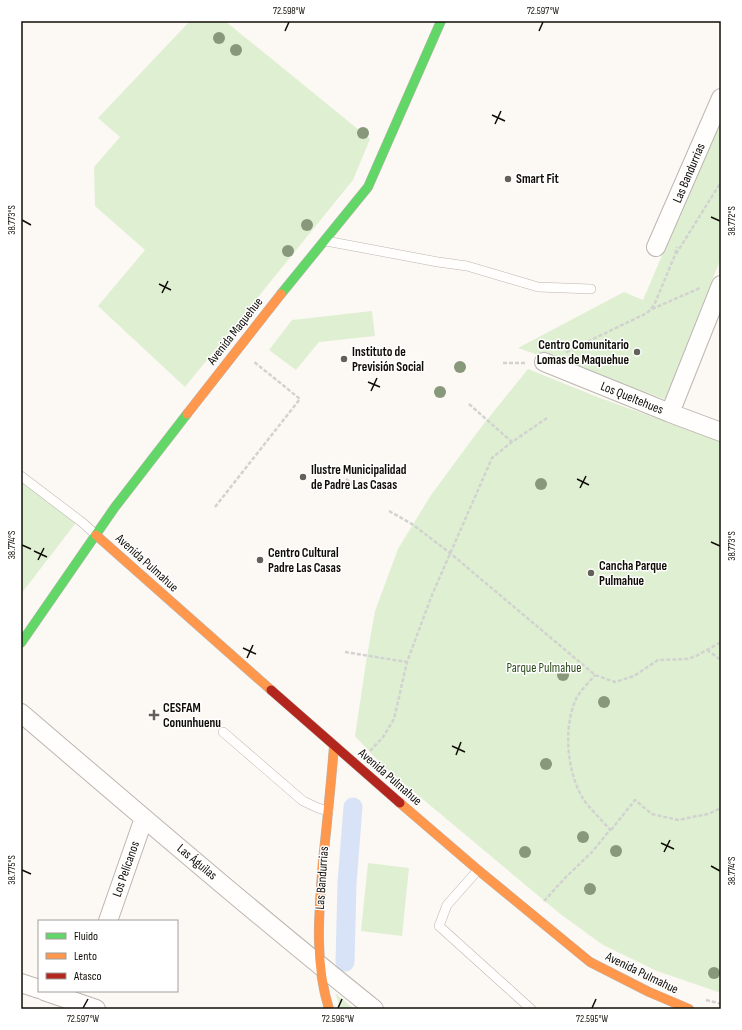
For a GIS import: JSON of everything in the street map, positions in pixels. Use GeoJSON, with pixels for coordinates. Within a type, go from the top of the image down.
{"type":"FeatureCollection","features":[{"type":"Feature","properties":{"kind":"street","name":"Avenida Maquehue"},"geometry":{"type":"LineString","coordinates":[[21,643],[115,507],[237,349],[368,187],[441,21]]}},
{"type":"Feature","properties":{"kind":"street","name":"Las Bandurrias"},"geometry":{"type":"LineString","coordinates":[[656,247],[721,98]]}},
{"type":"Feature","properties":{"kind":"street"},"geometry":{"type":"LineString","coordinates":[[670,413],[717,307],[714,285]]}},
{"type":"Feature","properties":{"kind":"street","name":"Los Queltehues"},"geometry":{"type":"LineString","coordinates":[[544,362],[721,432]]}},
{"type":"Feature","properties":{"kind":"street","name":"Avenida Pulmahue"},"geometry":{"type":"LineString","coordinates":[[96,535],[334,746],[478,870],[590,962],[649,992],[688,1009]]}},
{"type":"Feature","properties":{"kind":"street","name":"Las Águilas"},"geometry":{"type":"LineString","coordinates":[[21,713],[144,818],[374,1009]]}},
{"type":"Feature","properties":{"kind":"street","name":"Las Bandurrias"},"geometry":{"type":"LineString","coordinates":[[329,1009],[323,988],[320,965],[321,887],[334,746]]}},
{"type":"Feature","properties":{"kind":"street","name":"Los Pelícanos"},"geometry":{"type":"LineString","coordinates":[[108,920],[144,818]]}},
{"type":"Feature","properties":{"kind":"street"},"geometry":{"type":"LineString","coordinates":[[21,983],[38,989]]}},
{"type":"Feature","properties":{"kind":"street"},"geometry":{"type":"LineString","coordinates":[[48,992],[80,1001],[96,1009]]}},
{"type":"Feature","properties":{"kind":"lane"},"geometry":{"type":"LineString","coordinates":[[324,241],[467,266],[538,286],[591,289]]}},
{"type":"Feature","properties":{"kind":"lane"},"geometry":{"type":"LineString","coordinates":[[21,476],[83,523],[96,535]]}},
{"type":"Feature","properties":{"kind":"lane"},"geometry":{"type":"LineString","coordinates":[[223,732],[303,801],[328,811]]}},
{"type":"Feature","properties":{"kind":"lane"},"geometry":{"type":"LineString","coordinates":[[478,870],[447,905],[439,926],[531,1009]]}},
{"type":"Feature","properties":{"kind":"path"},"geometry":{"type":"LineString","coordinates":[[503,363],[544,362],[647,313],[655,303],[675,256],[721,182]]}},
{"type":"Feature","properties":{"kind":"path"},"geometry":{"type":"LineString","coordinates":[[675,256],[678,241]]}},
{"type":"Feature","properties":{"kind":"path"},"geometry":{"type":"LineString","coordinates":[[656,247],[675,256]]}},
{"type":"Feature","properties":{"kind":"path"},"geometry":{"type":"LineString","coordinates":[[651,309],[714,285]]}},
{"type":"Feature","properties":{"kind":"path"},"geometry":{"type":"LineString","coordinates":[[215,507],[300,399],[237,349]]}},
{"type":"Feature","properties":{"kind":"path"},"geometry":{"type":"LineString","coordinates":[[469,404],[512,442]]}},
{"type":"Feature","properties":{"kind":"path"},"geometry":{"type":"LineString","coordinates":[[369,752],[383,737],[394,719],[407,662],[432,595],[492,458],[547,418]]}},
{"type":"Feature","properties":{"kind":"path"},"geometry":{"type":"LineString","coordinates":[[346,479],[355,486]]}},
{"type":"Feature","properties":{"kind":"path"},"geometry":{"type":"LineString","coordinates":[[389,511],[412,524],[450,553],[595,675],[615,682],[634,676],[658,660],[688,659],[721,642]]}},
{"type":"Feature","properties":{"kind":"path"},"geometry":{"type":"LineString","coordinates":[[706,650],[721,660]]}},
{"type":"Feature","properties":{"kind":"path"},"geometry":{"type":"LineString","coordinates":[[344,652],[407,662]]}},
{"type":"Feature","properties":{"kind":"path"},"geometry":{"type":"LineString","coordinates":[[595,675],[576,698],[571,716],[568,742],[570,764],[583,798],[610,830]]}},
{"type":"Feature","properties":{"kind":"path"},"geometry":{"type":"LineString","coordinates":[[532,915],[592,852],[635,800],[652,814],[678,820],[708,814],[721,808]]}},
{"type":"Feature","properties":{"kind":"green space"},"geometry":{"type":"Polygon","coordinates":[[[190,21],[225,21],[370,139],[353,180],[185,387],[98,306],[145,250],[95,206],[94,167],[120,137],[98,118],[190,21]]]}},
{"type":"Feature","properties":{"kind":"green space"},"geometry":{"type":"Polygon","coordinates":[[[721,117],[721,258],[665,399],[518,348],[624,292],[643,300],[721,117]]]}},
{"type":"Feature","properties":{"kind":"green space"},"geometry":{"type":"Polygon","coordinates":[[[372,311],[375,336],[319,342],[296,370],[269,350],[292,320],[372,311]]]}},
{"type":"Feature","properties":{"kind":"green space","name":"Parque Pulmahue"},"geometry":{"type":"Polygon","coordinates":[[[528,369],[595,396],[721,442],[721,993],[657,971],[603,945],[559,913],[383,766],[355,736],[375,611],[398,549],[431,495],[482,426],[528,369]]]}},
{"type":"Feature","properties":{"kind":"green space"},"geometry":{"type":"Polygon","coordinates":[[[21,476],[78,520],[21,594],[21,476]]]}},
{"type":"Feature","properties":{"kind":"green space"},"geometry":{"type":"Polygon","coordinates":[[[368,863],[409,868],[402,936],[361,931],[368,863]]]}},
{"type":"Feature","properties":{"kind":"green space"},"geometry":{"type":"Polygon","coordinates":[[[335,993],[354,1009],[341,1009],[335,993]]]}},
{"type":"Feature","properties":{"kind":"waterway"},"geometry":{"type":"LineString","coordinates":[[345,962],[347,883],[353,807]]}},
{"type":"Feature","properties":{"kind":"traffic: fast"},"geometry":{"type":"LineString","coordinates":[[281,294],[368,187],[441,21]]}},
{"type":"Feature","properties":{"kind":"traffic: fast"},"geometry":{"type":"LineString","coordinates":[[21,643],[115,507],[187,414]]}},
{"type":"Feature","properties":{"kind":"traffic: slow"},"geometry":{"type":"LineString","coordinates":[[187,414],[281,294]]}},
{"type":"Feature","properties":{"kind":"traffic: slow"},"geometry":{"type":"LineString","coordinates":[[96,535],[271,690]]}},
{"type":"Feature","properties":{"kind":"traffic: slow"},"geometry":{"type":"LineString","coordinates":[[329,1009],[321,973],[319,954],[319,917],[334,746]]}},
{"type":"Feature","properties":{"kind":"traffic: slow"},"geometry":{"type":"LineString","coordinates":[[400,803],[478,870],[590,962],[649,992],[689,1009]]}},
{"type":"Feature","properties":{"kind":"traffic: jam"},"geometry":{"type":"LineString","coordinates":[[271,690],[400,803]]}},
{"type":"Feature","properties":{"kind":"place","name":"Smart Fit"},"geometry":{"type":"Point","coordinates":[508,179]}},
{"type":"Feature","properties":{"kind":"place","name":"Centro Comunitario Lomas de Maquehue"},"geometry":{"type":"Point","coordinates":[637,352]}},
{"type":"Feature","properties":{"kind":"place","name":"Instituto de Previsión Social"},"geometry":{"type":"Point","coordinates":[344,359]}},
{"type":"Feature","properties":{"kind":"place","name":"Ilustre Municipalidad de Padre Las Casas"},"geometry":{"type":"Point","coordinates":[303,477]}},
{"type":"Feature","properties":{"kind":"place","name":"Centro Cultural Padre Las Casas"},"geometry":{"type":"Point","coordinates":[260,560]}},
{"type":"Feature","properties":{"kind":"place","name":"Cancha Parque Pulmahue"},"geometry":{"type":"Point","coordinates":[591,573]}},
{"type":"Feature","properties":{"kind":"place","name":"CESFAM Conunhuenu"},"geometry":{"type":"Point","coordinates":[154,715]}}]}
